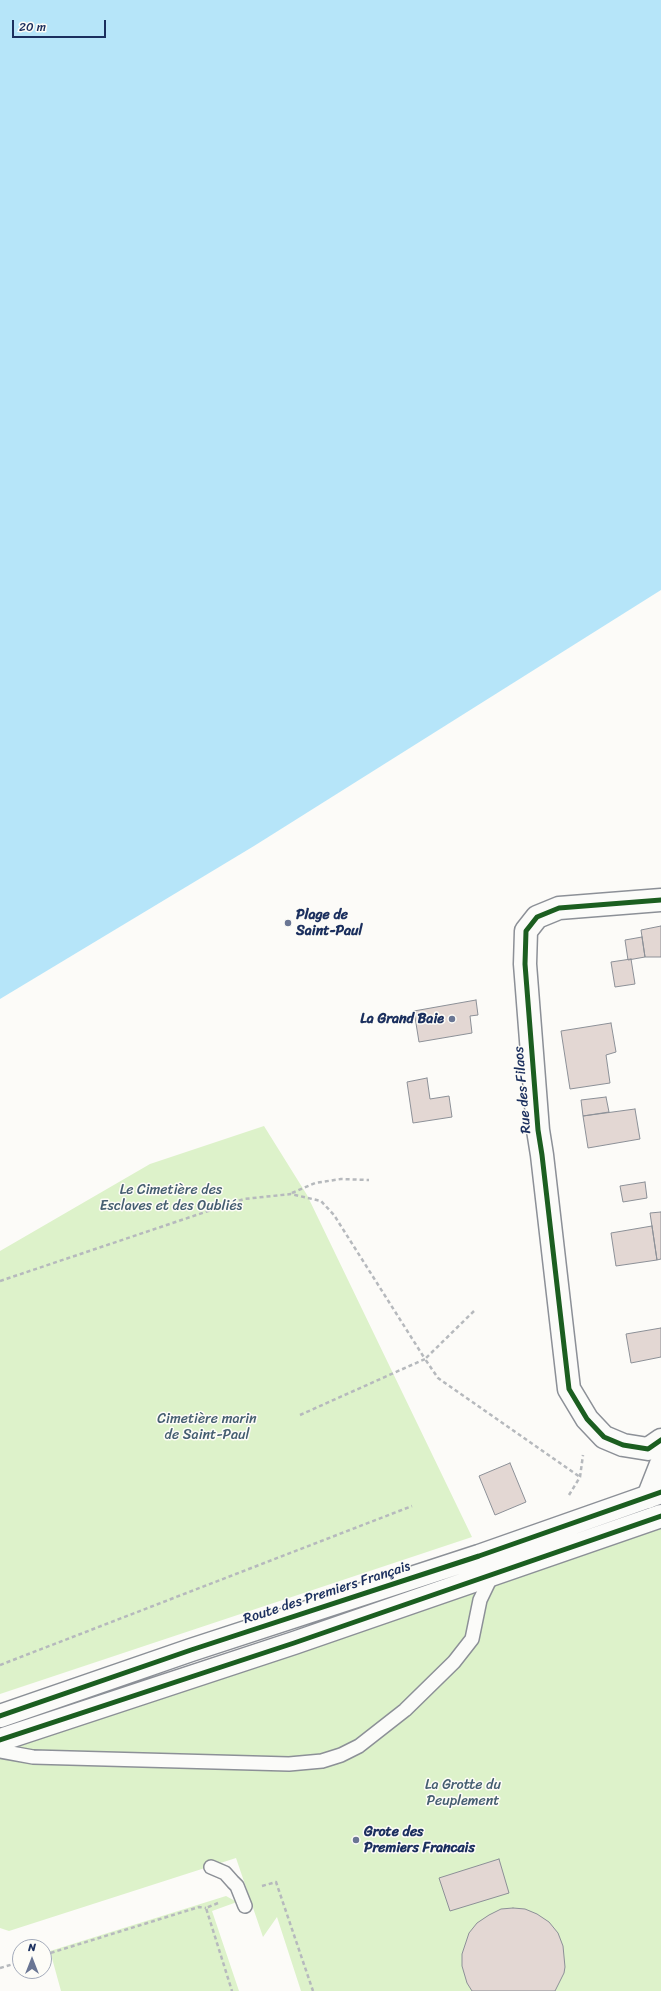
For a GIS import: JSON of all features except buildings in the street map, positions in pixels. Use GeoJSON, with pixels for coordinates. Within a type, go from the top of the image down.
{"type":"FeatureCollection","features":[{"type":"Feature","properties":{"kind":"main road","name":"Rue des Filaos"},"geometry":{"type":"LineString","coordinates":[[661,900],[558,908],[536,917],[526,931],[525,964],[538,1130],[569,1389],[587,1419],[604,1437],[623,1446],[648,1449],[661,1440]]}},
{"type":"Feature","properties":{"kind":"main road"},"geometry":{"type":"LineString","coordinates":[[654,1494],[661,1464]]}},
{"type":"Feature","properties":{"kind":"main road","name":"Route des Premiers Français"},"geometry":{"type":"LineString","coordinates":[[0,1716],[191,1650],[479,1556],[654,1494]]}},
{"type":"Feature","properties":{"kind":"main road"},"geometry":{"type":"LineString","coordinates":[[0,1740],[294,1643],[661,1516]]}},
{"type":"Feature","properties":{"kind":"lane"},"geometry":{"type":"LineString","coordinates":[[0,1752],[33,1757],[289,1764],[322,1762],[342,1755],[359,1746],[404,1710],[454,1662],[472,1639],[480,1600],[493,1573]]}},
{"type":"Feature","properties":{"kind":"lane"},"geometry":{"type":"LineString","coordinates":[[211,1867],[225,1873],[237,1886],[245,1906]]}},
{"type":"Feature","properties":{"kind":"path"},"geometry":{"type":"LineString","coordinates":[[0,1281],[244,1199],[291,1194],[315,1183],[340,1179],[369,1180]]}},
{"type":"Feature","properties":{"kind":"path"},"geometry":{"type":"LineString","coordinates":[[291,1194],[321,1201],[334,1215],[438,1378],[580,1477]]}},
{"type":"Feature","properties":{"kind":"path"},"geometry":{"type":"LineString","coordinates":[[300,1415],[425,1359],[474,1311]]}},
{"type":"Feature","properties":{"kind":"path"},"geometry":{"type":"LineString","coordinates":[[565,1500],[580,1477],[584,1449]]}},
{"type":"Feature","properties":{"kind":"path"},"geometry":{"type":"LineString","coordinates":[[0,1666],[412,1506]]}},
{"type":"Feature","properties":{"kind":"path"},"geometry":{"type":"LineString","coordinates":[[262,1886],[276,1882],[313,1991]]}},
{"type":"Feature","properties":{"kind":"path"},"geometry":{"type":"LineString","coordinates":[[52,1953],[199,1907],[206,1908],[221,1903]]}},
{"type":"Feature","properties":{"kind":"path"},"geometry":{"type":"LineString","coordinates":[[206,1908],[232,1991]]}},
{"type":"Feature","properties":{"kind":"path"},"geometry":{"type":"LineString","coordinates":[[0,1968],[12,1964]]}},
{"type":"Feature","properties":{"kind":"green space","name":"Cimetière marin de Saint-Paul"},"geometry":{"type":"Polygon","coordinates":[[[264,1126],[307,1195],[472,1537],[0,1694],[0,1251],[150,1164],[264,1126]]]}},
{"type":"Feature","properties":{"kind":"green space","name":"La Grotte du Peuplement"},"geometry":{"type":"Polygon","coordinates":[[[661,1515],[661,1991],[301,1991],[277,1917],[263,1937],[236,1858],[9,1931],[0,1928],[0,1740],[661,1515]]]}},
{"type":"Feature","properties":{"kind":"green space"},"geometry":{"type":"Polygon","coordinates":[[[226,1896],[237,1902],[212,1911],[239,1991],[61,1991],[52,1958],[52,1950],[226,1896]]]}},
{"type":"Feature","properties":{"kind":"water"},"geometry":{"type":"Polygon","coordinates":[[[0,0],[661,0],[661,590],[254,846],[0,999],[0,0]]]}},
{"type":"Feature","properties":{"kind":"cycle path"},"geometry":{"type":"LineString","coordinates":[[661,900],[559,908],[537,917],[526,931],[525,964],[538,1130],[569,1389],[587,1419],[604,1437],[623,1445],[648,1449],[661,1440]]}},
{"type":"Feature","properties":{"kind":"cycle path"},"geometry":{"type":"LineString","coordinates":[[0,1716],[191,1650],[479,1556],[661,1492]]}},
{"type":"Feature","properties":{"kind":"cycle path"},"geometry":{"type":"LineString","coordinates":[[0,1740],[294,1643],[661,1516]]}},
{"type":"Feature","properties":{"kind":"place","name":"Plage de Saint-Paul"},"geometry":{"type":"Point","coordinates":[288,923]}},
{"type":"Feature","properties":{"kind":"place","name":"La Grand Baie"},"geometry":{"type":"Point","coordinates":[452,1019]}},
{"type":"Feature","properties":{"kind":"place","name":"Grote des Premiers Francais"},"geometry":{"type":"Point","coordinates":[356,1840]}},
{"type":"Feature","properties":{"kind":"park label","name":"Le Cimetière des Esclaves et des Oubliés"},"geometry":{"type":"Point","coordinates":[171,1198]}}]}
